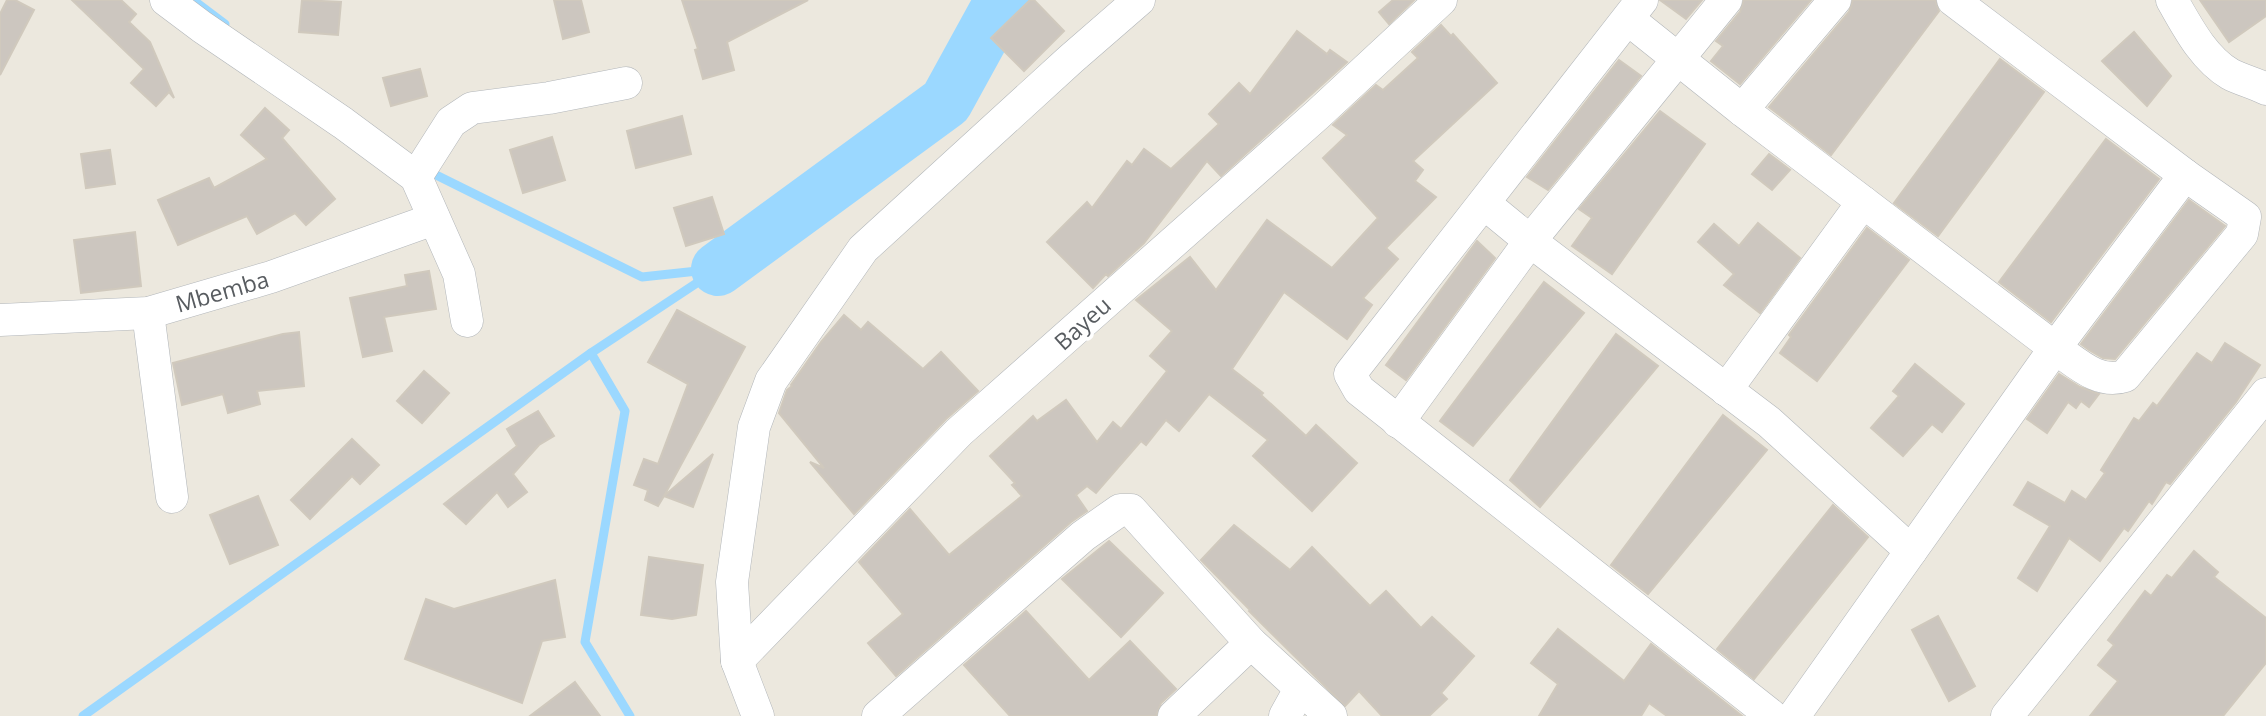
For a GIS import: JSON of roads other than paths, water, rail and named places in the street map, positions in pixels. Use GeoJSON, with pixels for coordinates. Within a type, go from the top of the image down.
{"type":"FeatureCollection","features":[{"type":"Feature","properties":{"kind":"street"},"geometry":{"type":"LineString","coordinates":[[166,0],[416,177],[459,274],[467,321]]}},
{"type":"Feature","properties":{"kind":"street"},"geometry":{"type":"LineString","coordinates":[[758,716],[737,660],[732,582],[754,427],[771,380],[863,249],[1139,0]]}},
{"type":"Feature","properties":{"kind":"street","name":"Bayeu"},"geometry":{"type":"LineString","coordinates":[[737,660],[959,432],[1317,114],[1441,0]]}},
{"type":"Feature","properties":{"kind":"street"},"geometry":{"type":"LineString","coordinates":[[1398,422],[1530,241],[1726,0]]}},
{"type":"Feature","properties":{"kind":"street"},"geometry":{"type":"LineString","coordinates":[[1742,110],[1835,0]]}},
{"type":"Feature","properties":{"kind":"street"},"geometry":{"type":"LineString","coordinates":[[1772,716],[1398,422],[1359,390],[1350,374],[1635,10],[1677,58],[2055,348],[2096,376],[2114,380],[2125,376],[2242,234],[2245,217],[1953,0]]}},
{"type":"Feature","properties":{"kind":"street"},"geometry":{"type":"LineString","coordinates":[[2172,0],[2193,36],[2215,61],[2230,74],[2261,79]]}},
{"type":"Feature","properties":{"kind":"street"},"geometry":{"type":"LineString","coordinates":[[416,177],[452,122],[472,108],[549,98],[626,83]]}},
{"type":"Feature","properties":{"kind":"street"},"geometry":{"type":"LineString","coordinates":[[1794,716],[2055,348],[2185,175]]}},
{"type":"Feature","properties":{"kind":"street"},"geometry":{"type":"LineString","coordinates":[[1726,390],[1863,202]]}},
{"type":"Feature","properties":{"kind":"street"},"geometry":{"type":"LineString","coordinates":[[1485,204],[1769,422],[1911,551]]}},
{"type":"Feature","properties":{"kind":"street","name":"Mbemba"},"geometry":{"type":"LineString","coordinates":[[0,320],[148,313],[271,277],[435,219]]}},
{"type":"Feature","properties":{"kind":"street"},"geometry":{"type":"LineString","coordinates":[[148,313],[172,497]]}},
{"type":"Feature","properties":{"kind":"street"},"geometry":{"type":"LineString","coordinates":[[2007,716],[2266,394]]}},
{"type":"Feature","properties":{"kind":"street"},"geometry":{"type":"LineString","coordinates":[[878,716],[1083,536],[1125,508],[1131,510],[1251,643],[1292,703],[1331,716]]}},
{"type":"Feature","properties":{"kind":"street"},"geometry":{"type":"LineString","coordinates":[[1174,716],[1251,643]]}},
{"type":"Feature","properties":{"kind":"waterway"},"geometry":{"type":"LineString","coordinates":[[193,0],[225,24]]}},
{"type":"Feature","properties":{"kind":"waterway"},"geometry":{"type":"LineString","coordinates":[[718,269],[946,102],[1002,0]]}},
{"type":"Feature","properties":{"kind":"waterway"},"geometry":{"type":"LineString","coordinates":[[426,170],[642,277],[716,269]]}},
{"type":"Feature","properties":{"kind":"waterway"},"geometry":{"type":"LineString","coordinates":[[83,716],[591,353],[718,269]]}},
{"type":"Feature","properties":{"kind":"waterway"},"geometry":{"type":"LineString","coordinates":[[591,353],[625,411],[585,642],[630,716]]}}]}
